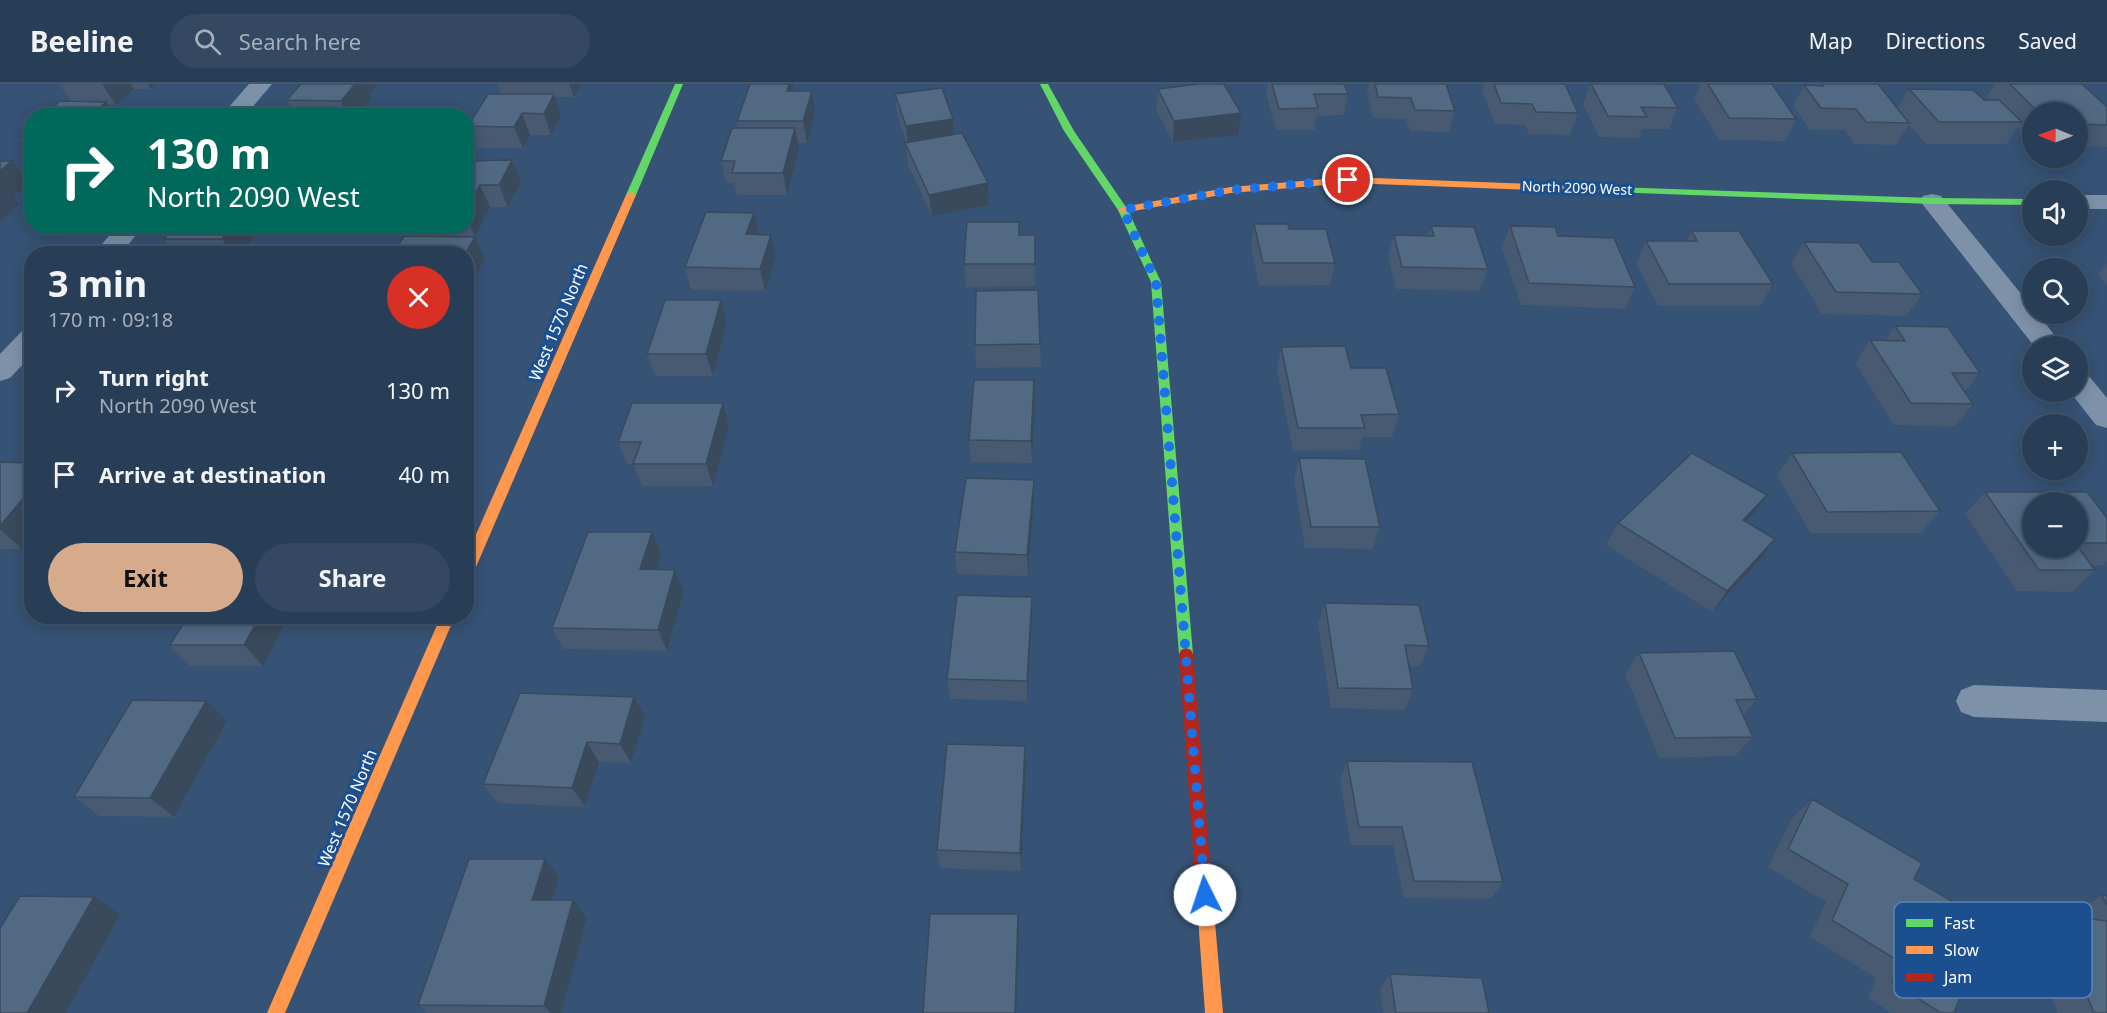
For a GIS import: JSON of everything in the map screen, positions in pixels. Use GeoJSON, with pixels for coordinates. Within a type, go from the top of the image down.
{"type":"FeatureCollection","features":[{"type":"Feature","properties":{"kind":"street"},"geometry":{"type":"LineString","coordinates":[[239,108],[261,84]]}},
{"type":"Feature","properties":{"kind":"street","name":"West 1570 North"},"geometry":{"type":"LineString","coordinates":[[474,556],[679,84]]}},
{"type":"Feature","properties":{"kind":"street"},"geometry":{"type":"LineString","coordinates":[[1044,84],[1069,131],[1123,210],[1156,282],[1214,1013]]}},
{"type":"Feature","properties":{"kind":"street","name":"North 2090 West"},"geometry":{"type":"LineString","coordinates":[[1123,210],[1231,190],[1348,180],[1932,201],[2022,202]]}},
{"type":"Feature","properties":{"kind":"street"},"geometry":{"type":"LineString","coordinates":[[1932,201],[2041,336]]}},
{"type":"Feature","properties":{"kind":"street"},"geometry":{"type":"LineString","coordinates":[[2088,202],[2107,202]]}},
{"type":"Feature","properties":{"kind":"street"},"geometry":{"type":"LineString","coordinates":[[114,246],[124,234]]}},
{"type":"Feature","properties":{"kind":"street"},"geometry":{"type":"LineString","coordinates":[[0,371],[24,346]]}},
{"type":"Feature","properties":{"kind":"street"},"geometry":{"type":"LineString","coordinates":[[2088,394],[2107,418]]}},
{"type":"Feature","properties":{"kind":"street","name":"West 1570 North"},"geometry":{"type":"LineString","coordinates":[[276,1013],[445,624]]}},
{"type":"Feature","properties":{"kind":"street"},"geometry":{"type":"LineString","coordinates":[[1974,701],[2107,706]]}},
{"type":"Feature","properties":{"kind":"building"},"geometry":{"type":"Polygon","coordinates":[[[301,84],[355,84],[341,101],[287,100],[301,84]]]}},
{"type":"Feature","properties":{"kind":"building"},"geometry":{"type":"Polygon","coordinates":[[[750,84],[789,84],[787,91],[812,91],[803,121],[737,121],[750,84]]]}},
{"type":"Feature","properties":{"kind":"building"},"geometry":{"type":"Polygon","coordinates":[[[1199,84],[1224,84],[1241,113],[1174,121],[1158,89],[1199,84]]]}},
{"type":"Feature","properties":{"kind":"building"},"geometry":{"type":"Polygon","coordinates":[[[1272,84],[1344,84],[1348,94],[1314,94],[1318,108],[1279,109],[1272,84]]]}},
{"type":"Feature","properties":{"kind":"building"},"geometry":{"type":"Polygon","coordinates":[[[1375,84],[1446,84],[1455,111],[1415,110],[1411,98],[1378,97],[1375,84]]]}},
{"type":"Feature","properties":{"kind":"building"},"geometry":{"type":"Polygon","coordinates":[[[1494,84],[1565,84],[1578,113],[1536,112],[1532,104],[1501,103],[1494,84]]]}},
{"type":"Feature","properties":{"kind":"building"},"geometry":{"type":"Polygon","coordinates":[[[1591,84],[1664,84],[1678,108],[1641,107],[1647,117],[1608,116],[1591,84]]]}},
{"type":"Feature","properties":{"kind":"building"},"geometry":{"type":"Polygon","coordinates":[[[1708,84],[1772,84],[1796,119],[1729,118],[1708,84]]]}},
{"type":"Feature","properties":{"kind":"building"},"geometry":{"type":"Polygon","coordinates":[[[1822,84],[1878,84],[1909,123],[1866,122],[1856,109],[1821,108],[1804,85],[1823,86],[1822,84]]]}},
{"type":"Feature","properties":{"kind":"building"},"geometry":{"type":"Polygon","coordinates":[[[2010,84],[2082,84],[2107,107],[2107,125],[2088,124],[2088,102],[2028,102],[2010,84]]]}},
{"type":"Feature","properties":{"kind":"building"},"geometry":{"type":"Polygon","coordinates":[[[942,88],[953,119],[906,126],[895,94],[942,88]]]}},
{"type":"Feature","properties":{"kind":"building"},"geometry":{"type":"Polygon","coordinates":[[[1909,89],[1973,90],[1984,100],[1999,100],[2022,122],[1939,122],[1909,89]]]}},
{"type":"Feature","properties":{"kind":"building"},"geometry":{"type":"Polygon","coordinates":[[[488,94],[554,94],[544,114],[522,113],[514,127],[474,126],[474,116],[488,94]]]}},
{"type":"Feature","properties":{"kind":"building"},"geometry":{"type":"Polygon","coordinates":[[[60,101],[106,102],[100,108],[53,108],[60,101]]]}},
{"type":"Feature","properties":{"kind":"building"},"geometry":{"type":"Polygon","coordinates":[[[732,128],[795,128],[783,173],[732,173],[735,161],[721,161],[732,128]]]}},
{"type":"Feature","properties":{"kind":"building"},"geometry":{"type":"Polygon","coordinates":[[[962,133],[988,183],[929,195],[905,143],[962,133]]]}},
{"type":"Feature","properties":{"kind":"building"},"geometry":{"type":"Polygon","coordinates":[[[512,160],[499,185],[480,185],[474,196],[474,161],[512,160]]]}},
{"type":"Feature","properties":{"kind":"building"},"geometry":{"type":"Polygon","coordinates":[[[0,161],[12,161],[0,171],[0,161]]]}},
{"type":"Feature","properties":{"kind":"building"},"geometry":{"type":"Polygon","coordinates":[[[706,212],[754,213],[746,234],[771,235],[760,269],[685,267],[706,212]]]}},
{"type":"Feature","properties":{"kind":"building"},"geometry":{"type":"Polygon","coordinates":[[[967,222],[1019,222],[1019,235],[1035,235],[1035,264],[964,264],[967,222]]]}},
{"type":"Feature","properties":{"kind":"building"},"geometry":{"type":"Polygon","coordinates":[[[1254,224],[1288,224],[1289,229],[1326,229],[1335,263],[1263,263],[1254,224]]]}},
{"type":"Feature","properties":{"kind":"building"},"geometry":{"type":"Polygon","coordinates":[[[1431,226],[1474,227],[1488,269],[1402,267],[1394,235],[1434,236],[1431,226]]]}},
{"type":"Feature","properties":{"kind":"building"},"geometry":{"type":"Polygon","coordinates":[[[1510,226],[1555,227],[1558,236],[1614,238],[1635,287],[1529,283],[1510,226]]]}},
{"type":"Feature","properties":{"kind":"building"},"geometry":{"type":"Polygon","coordinates":[[[1692,231],[1739,231],[1773,284],[1669,284],[1646,241],[1697,241],[1692,231]]]}},
{"type":"Feature","properties":{"kind":"building"},"geometry":{"type":"Polygon","coordinates":[[[168,234],[225,234],[222,239],[164,239],[168,234]]]}},
{"type":"Feature","properties":{"kind":"building"},"geometry":{"type":"Polygon","coordinates":[[[404,236],[475,237],[470,246],[398,246],[404,236]]]}},
{"type":"Feature","properties":{"kind":"building"},"geometry":{"type":"Polygon","coordinates":[[[1804,242],[1859,243],[1872,262],[1899,262],[1922,294],[1836,292],[1804,242]]]}},
{"type":"Feature","properties":{"kind":"building"},"geometry":{"type":"Polygon","coordinates":[[[1038,290],[1040,344],[975,345],[976,291],[1038,290]]]}},
{"type":"Feature","properties":{"kind":"building"},"geometry":{"type":"Polygon","coordinates":[[[665,300],[721,300],[706,354],[647,354],[665,300]]]}},
{"type":"Feature","properties":{"kind":"building"},"geometry":{"type":"Polygon","coordinates":[[[1895,326],[1948,327],[1980,373],[1952,373],[1973,404],[1911,403],[1870,340],[1905,341],[1895,326]]]}},
{"type":"Feature","properties":{"kind":"building"},"geometry":{"type":"Polygon","coordinates":[[[1345,346],[1351,368],[1386,368],[1399,414],[1361,415],[1365,428],[1298,428],[1281,347],[1345,346]]]}},
{"type":"Feature","properties":{"kind":"building"},"geometry":{"type":"Polygon","coordinates":[[[974,380],[1034,380],[1031,441],[969,440],[974,380]]]}},
{"type":"Feature","properties":{"kind":"building"},"geometry":{"type":"Polygon","coordinates":[[[632,403],[723,403],[706,464],[633,464],[641,442],[618,442],[632,403]]]}},
{"type":"Feature","properties":{"kind":"building"},"geometry":{"type":"Polygon","coordinates":[[[1901,452],[1940,511],[1827,512],[1792,453],[1901,452]]]}},
{"type":"Feature","properties":{"kind":"building"},"geometry":{"type":"Polygon","coordinates":[[[1692,453],[1767,495],[1743,520],[1775,539],[1727,591],[1618,523],[1692,453]]]}},
{"type":"Feature","properties":{"kind":"building"},"geometry":{"type":"Polygon","coordinates":[[[1299,458],[1365,459],[1380,527],[1311,527],[1299,458]]]}},
{"type":"Feature","properties":{"kind":"building"},"geometry":{"type":"Polygon","coordinates":[[[0,462],[24,463],[24,498],[0,526],[0,462]]]}},
{"type":"Feature","properties":{"kind":"building"},"geometry":{"type":"Polygon","coordinates":[[[966,478],[1034,480],[1027,555],[955,552],[966,478]]]}},
{"type":"Feature","properties":{"kind":"building"},"geometry":{"type":"Polygon","coordinates":[[[1985,492],[2022,492],[2022,545],[1985,492]]]}},
{"type":"Feature","properties":{"kind":"building"},"geometry":{"type":"Polygon","coordinates":[[[2088,493],[2107,518],[2107,543],[2088,543],[2088,493]]]}},
{"type":"Feature","properties":{"kind":"building"},"geometry":{"type":"Polygon","coordinates":[[[588,532],[652,532],[640,569],[675,570],[658,630],[552,628],[588,532]]]}},
{"type":"Feature","properties":{"kind":"building"},"geometry":{"type":"Polygon","coordinates":[[[2031,558],[2086,558],[2095,570],[2039,570],[2031,558]]]}},
{"type":"Feature","properties":{"kind":"building"},"geometry":{"type":"Polygon","coordinates":[[[957,595],[1032,597],[1027,681],[947,679],[957,595]]]}},
{"type":"Feature","properties":{"kind":"building"},"geometry":{"type":"Polygon","coordinates":[[[1325,603],[1419,605],[1429,646],[1405,645],[1413,689],[1338,688],[1325,603]]]}},
{"type":"Feature","properties":{"kind":"building"},"geometry":{"type":"Polygon","coordinates":[[[183,624],[256,624],[244,645],[170,645],[183,624]]]}},
{"type":"Feature","properties":{"kind":"building"},"geometry":{"type":"Polygon","coordinates":[[[1734,651],[1757,699],[1736,700],[1753,737],[1675,738],[1639,653],[1734,651]]]}},
{"type":"Feature","properties":{"kind":"building"},"geometry":{"type":"Polygon","coordinates":[[[520,693],[634,697],[620,744],[587,742],[572,788],[483,784],[520,693]]]}},
{"type":"Feature","properties":{"kind":"building"},"geometry":{"type":"Polygon","coordinates":[[[132,700],[206,701],[150,798],[74,797],[132,700]]]}},
{"type":"Feature","properties":{"kind":"building"},"geometry":{"type":"Polygon","coordinates":[[[947,744],[1025,746],[1020,853],[937,850],[947,744]]]}},
{"type":"Feature","properties":{"kind":"building"},"geometry":{"type":"Polygon","coordinates":[[[1347,761],[1472,762],[1503,882],[1414,881],[1402,827],[1359,827],[1347,761]]]}},
{"type":"Feature","properties":{"kind":"building"},"geometry":{"type":"Polygon","coordinates":[[[1812,799],[1922,863],[1914,879],[1953,902],[1894,902],[1894,958],[1832,920],[1848,884],[1788,849],[1812,799]]]}},
{"type":"Feature","properties":{"kind":"building"},"geometry":{"type":"Polygon","coordinates":[[[469,859],[545,859],[532,900],[573,900],[544,1006],[418,1005],[469,859]]]}},
{"type":"Feature","properties":{"kind":"building"},"geometry":{"type":"Polygon","coordinates":[[[2102,895],[2107,896],[2107,906],[2102,895]]]}},
{"type":"Feature","properties":{"kind":"building"},"geometry":{"type":"Polygon","coordinates":[[[20,896],[94,897],[27,1013],[0,1013],[0,928],[20,896]]]}},
{"type":"Feature","properties":{"kind":"building"},"geometry":{"type":"Polygon","coordinates":[[[930,914],[1018,914],[1015,1013],[923,1013],[930,914]]]}},
{"type":"Feature","properties":{"kind":"building"},"geometry":{"type":"Polygon","coordinates":[[[2092,919],[2107,921],[2107,1013],[2094,1013],[2088,998],[2092,998],[2092,919]]]}},
{"type":"Feature","properties":{"kind":"building"},"geometry":{"type":"Polygon","coordinates":[[[1390,974],[1482,978],[1489,1013],[1396,1013],[1390,974]]]}},
{"type":"Feature","properties":{"kind":"building"},"geometry":{"type":"Polygon","coordinates":[[[1917,998],[1959,998],[1954,1013],[1941,1013],[1917,998]]]}},
{"type":"Feature","properties":{"kind":"traffic: fast"},"geometry":{"type":"LineString","coordinates":[[631,195],[679,84]]}},
{"type":"Feature","properties":{"kind":"traffic: fast"},"geometry":{"type":"LineString","coordinates":[[1044,84],[1069,131],[1123,210],[1156,282],[1186,654]]}},
{"type":"Feature","properties":{"kind":"traffic: fast"},"geometry":{"type":"LineString","coordinates":[[1586,189],[2022,202]]}},
{"type":"Feature","properties":{"kind":"traffic: slow"},"geometry":{"type":"LineString","coordinates":[[1123,210],[1231,190],[1348,180],[1586,189]]}},
{"type":"Feature","properties":{"kind":"traffic: slow"},"geometry":{"type":"LineString","coordinates":[[474,556],[631,195]]}},
{"type":"Feature","properties":{"kind":"traffic: slow"},"geometry":{"type":"LineString","coordinates":[[276,1013],[445,624]]}},
{"type":"Feature","properties":{"kind":"traffic: slow"},"geometry":{"type":"LineString","coordinates":[[1203,877],[1214,1013]]}},
{"type":"Feature","properties":{"kind":"traffic: jam"},"geometry":{"type":"LineString","coordinates":[[1186,654],[1203,877]]}},
{"type":"Feature","properties":{"kind":"route"},"geometry":{"type":"LineString","coordinates":[[1205,895],[1156,282],[1123,210],[1231,190],[1348,180]]}}]}
